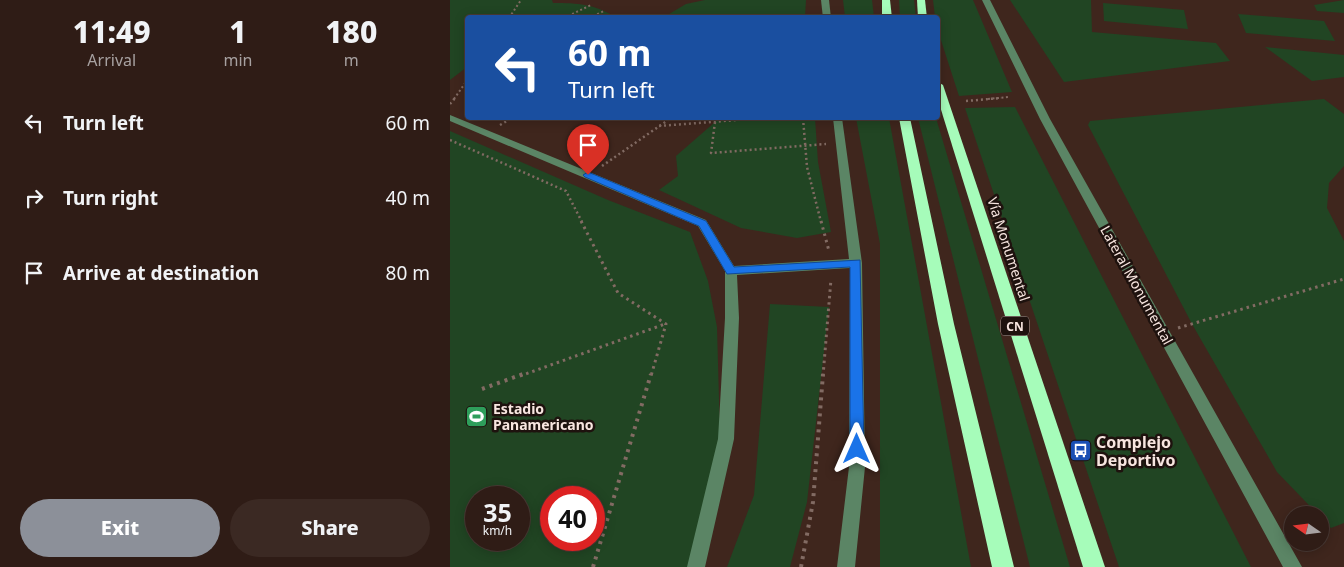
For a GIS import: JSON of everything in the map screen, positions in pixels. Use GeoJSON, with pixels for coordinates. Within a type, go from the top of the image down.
{"type":"FeatureCollection","features":[{"type":"Feature","properties":{"kind":"highway"},"geometry":{"type":"LineString","coordinates":[[886,0],[887,15]]}},
{"type":"Feature","properties":{"kind":"highway"},"geometry":{"type":"LineString","coordinates":[[921,0],[924,15]]}},
{"type":"Feature","properties":{"kind":"highway","name":"Vía Monumental"},"geometry":{"type":"LineString","coordinates":[[940,91],[1094,567]]}},
{"type":"Feature","properties":{"kind":"highway"},"geometry":{"type":"LineString","coordinates":[[904,120],[946,324],[1003,567]]}},
{"type":"Feature","properties":{"kind":"street"},"geometry":{"type":"LineString","coordinates":[[825,0],[827,15]]}},
{"type":"Feature","properties":{"kind":"street","name":"Lateral Monumental"},"geometry":{"type":"LineString","coordinates":[[986,0],[1045,119],[1293,567]]}},
{"type":"Feature","properties":{"kind":"street"},"geometry":{"type":"LineString","coordinates":[[450,118],[702,223],[731,271],[732,318],[726,439],[696,567]]}},
{"type":"Feature","properties":{"kind":"street"},"geometry":{"type":"LineString","coordinates":[[838,120],[856,263],[857,467],[846,567]]}},
{"type":"Feature","properties":{"kind":"street"},"geometry":{"type":"LineString","coordinates":[[731,271],[856,263]]}},
{"type":"Feature","properties":{"kind":"path"},"geometry":{"type":"LineString","coordinates":[[511,15],[521,0]]}},
{"type":"Feature","properties":{"kind":"path"},"geometry":{"type":"LineString","coordinates":[[570,15],[590,5]]}},
{"type":"Feature","properties":{"kind":"path"},"geometry":{"type":"LineString","coordinates":[[595,15],[604,11]]}},
{"type":"Feature","properties":{"kind":"path"},"geometry":{"type":"LineString","coordinates":[[450,104],[465,83]]}},
{"type":"Feature","properties":{"kind":"path"},"geometry":{"type":"LineString","coordinates":[[966,101],[1008,98]]}},
{"type":"Feature","properties":{"kind":"path"},"geometry":{"type":"LineString","coordinates":[[588,175],[668,120]]}},
{"type":"Feature","properties":{"kind":"path"},"geometry":{"type":"LineString","coordinates":[[658,126],[739,120]]}},
{"type":"Feature","properties":{"kind":"path"},"geometry":{"type":"LineString","coordinates":[[800,567],[813,502],[832,264],[807,168],[803,120]]}},
{"type":"Feature","properties":{"kind":"path"},"geometry":{"type":"LineString","coordinates":[[715,122],[711,153],[840,143]]}},
{"type":"Feature","properties":{"kind":"path"},"geometry":{"type":"LineString","coordinates":[[450,140],[566,191],[618,293],[666,324]]}},
{"type":"Feature","properties":{"kind":"path"},"geometry":{"type":"LineString","coordinates":[[1163,332],[1344,279]]}},
{"type":"Feature","properties":{"kind":"path"},"geometry":{"type":"LineString","coordinates":[[482,389],[666,324]]}},
{"type":"Feature","properties":{"kind":"path"},"geometry":{"type":"LineString","coordinates":[[593,567],[666,324]]}},
{"type":"Feature","properties":{"kind":"green space"},"geometry":{"type":"Polygon","coordinates":[[[450,0],[552,0],[553,3],[593,7],[612,15],[465,15],[465,69],[450,80],[450,0]]]}},
{"type":"Feature","properties":{"kind":"green space"},"geometry":{"type":"Polygon","coordinates":[[[705,0],[806,0],[805,15],[667,15],[686,4],[705,0]]]}},
{"type":"Feature","properties":{"kind":"green space"},"geometry":{"type":"Polygon","coordinates":[[[843,0],[872,0],[874,15],[845,15],[843,0]]]}},
{"type":"Feature","properties":{"kind":"green space"},"geometry":{"type":"Polygon","coordinates":[[[899,0],[914,0],[916,15],[900,15],[899,0]]]}},
{"type":"Feature","properties":{"kind":"green space"},"geometry":{"type":"Polygon","coordinates":[[[933,0],[973,0],[1012,92],[959,96],[940,37],[940,15],[935,15],[933,0]]]}},
{"type":"Feature","properties":{"kind":"green space"},"geometry":{"type":"Polygon","coordinates":[[[1010,0],[1091,0],[1092,32],[1216,43],[1230,61],[1064,82],[1010,0]]]}},
{"type":"Feature","properties":{"kind":"green space"},"geometry":{"type":"Polygon","coordinates":[[[1344,0],[1344,13],[1317,11],[1314,5],[1344,0]]]}},
{"type":"Feature","properties":{"kind":"green space"},"geometry":{"type":"Polygon","coordinates":[[[1103,3],[1184,10],[1188,29],[1104,21],[1103,3]]]}},
{"type":"Feature","properties":{"kind":"green space"},"geometry":{"type":"Polygon","coordinates":[[[1238,14],[1324,21],[1335,41],[1246,33],[1238,14]]]}},
{"type":"Feature","properties":{"kind":"green space"},"geometry":{"type":"Polygon","coordinates":[[[1265,47],[1344,55],[1344,77],[1312,81],[1265,47]]]}},
{"type":"Feature","properties":{"kind":"green space"},"geometry":{"type":"Polygon","coordinates":[[[1324,99],[1344,114],[1344,166],[1329,183],[1327,208],[1344,241],[1344,523],[1331,528],[1329,526],[1329,506],[1310,506],[1277,472],[1192,324],[1088,125],[1090,121],[1324,99]]]}},
{"type":"Feature","properties":{"kind":"green space"},"geometry":{"type":"Polygon","coordinates":[[[1015,107],[1251,567],[1119,567],[965,108],[1015,107]]]}},
{"type":"Feature","properties":{"kind":"green space"},"geometry":{"type":"Polygon","coordinates":[[[709,120],[815,120],[818,162],[831,232],[797,238],[741,228],[659,190],[678,176],[676,156],[715,122],[709,120]]]}},
{"type":"Feature","properties":{"kind":"green space"},"geometry":{"type":"Polygon","coordinates":[[[856,120],[889,120],[971,567],[880,567],[880,244],[856,120]]]}},
{"type":"Feature","properties":{"kind":"green space"},"geometry":{"type":"Polygon","coordinates":[[[918,120],[937,120],[1070,567],[1030,567],[918,120]]]}},
{"type":"Feature","properties":{"kind":"green space"},"geometry":{"type":"Polygon","coordinates":[[[450,131],[608,200],[690,232],[708,281],[717,327],[720,435],[689,567],[450,567],[450,131]]]}},
{"type":"Feature","properties":{"kind":"green space"},"geometry":{"type":"Polygon","coordinates":[[[770,304],[829,307],[807,502],[790,567],[727,567],[754,495],[770,304]]]}},
{"type":"Feature","properties":{"kind":"place","name":"Estadio Panamericano"},"geometry":{"type":"Point","coordinates":[477,416]}},
{"type":"Feature","properties":{"kind":"place","name":"Complejo Deportivo"},"geometry":{"type":"Point","coordinates":[1080,451]}},
{"type":"Feature","properties":{"kind":"route"},"geometry":{"type":"LineString","coordinates":[[588,175],[702,223],[731,271],[856,263],[857,449]]}}]}
